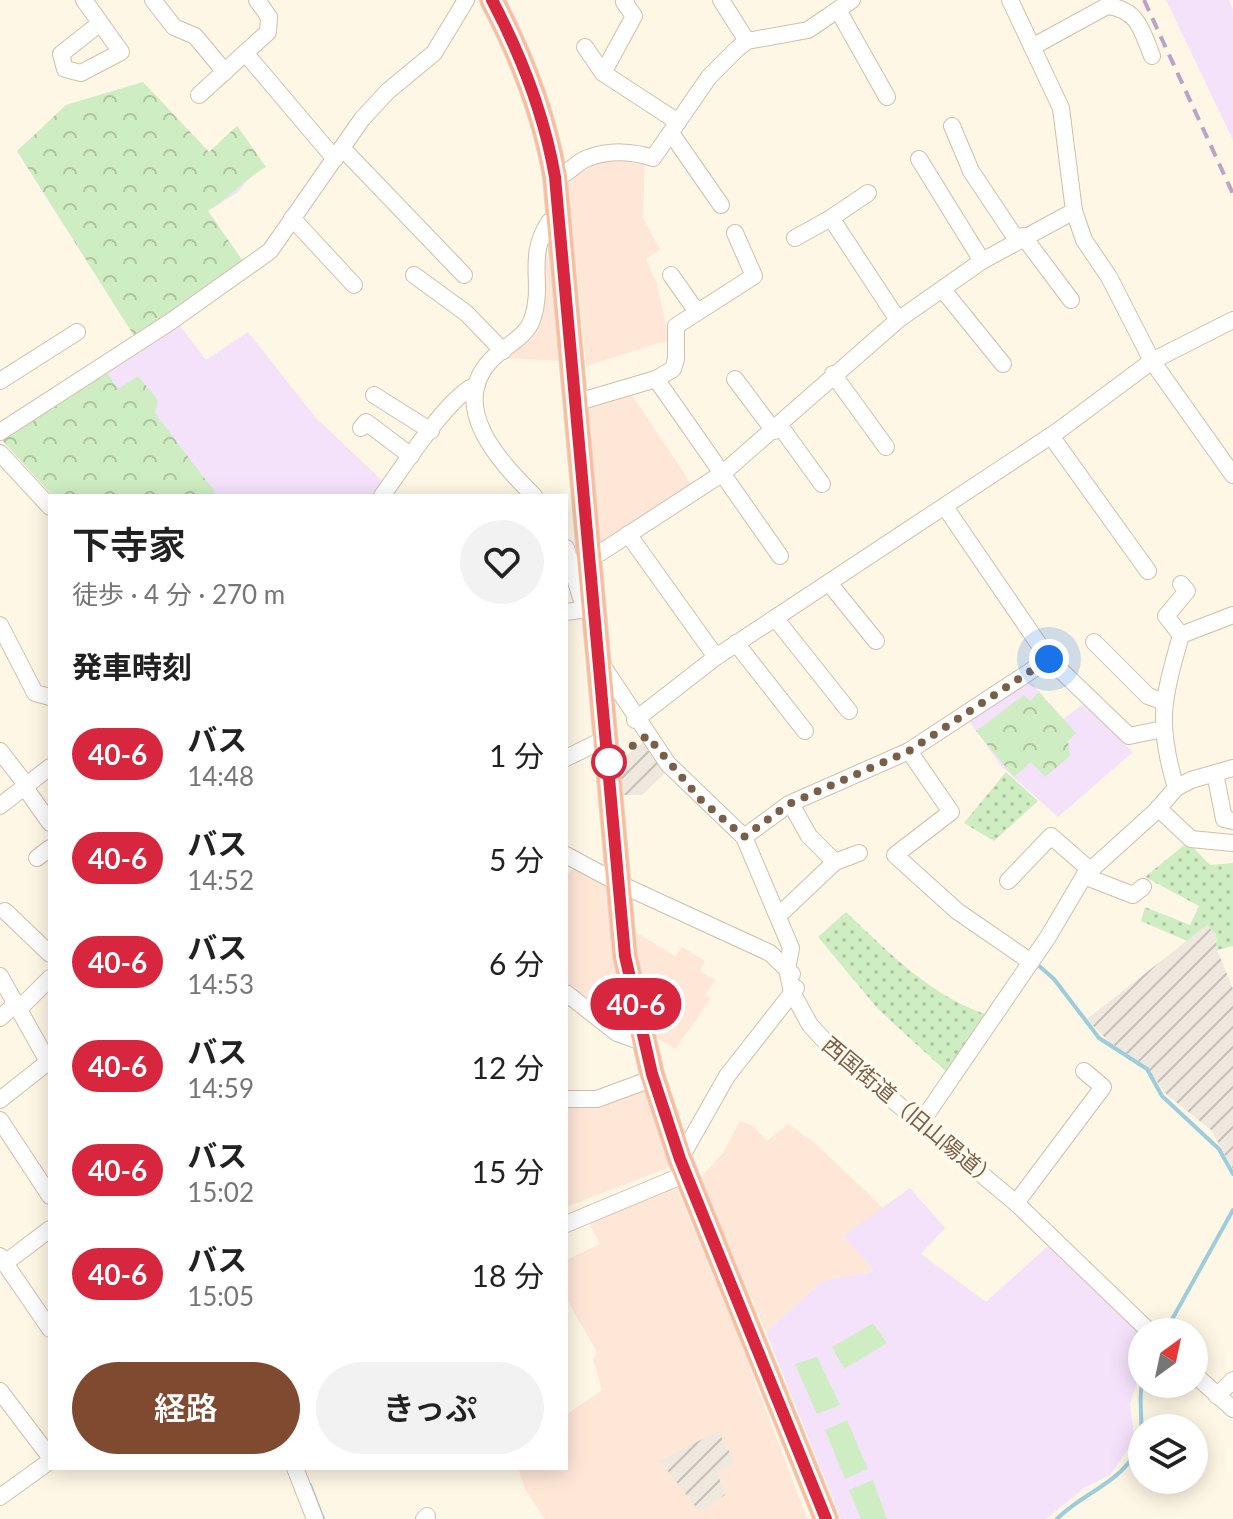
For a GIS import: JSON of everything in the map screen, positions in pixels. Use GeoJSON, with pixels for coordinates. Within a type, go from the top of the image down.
{"type":"FeatureCollection","features":[{"type":"Feature","properties":{"kind":"highway"},"geometry":{"type":"LineString","coordinates":[[492,0],[522,58],[540,110],[561,220],[625,956],[654,1078],[683,1166],[826,1519]]}},
{"type":"Feature","properties":{"kind":"street"},"geometry":{"type":"LineString","coordinates":[[84,0],[99,24]]}},
{"type":"Feature","properties":{"kind":"street"},"geometry":{"type":"LineString","coordinates":[[153,0],[174,27],[195,36],[225,72]]}},
{"type":"Feature","properties":{"kind":"street"},"geometry":{"type":"LineString","coordinates":[[199,95],[268,32],[269,17],[257,0]]}},
{"type":"Feature","properties":{"kind":"street"},"geometry":{"type":"LineString","coordinates":[[0,432],[170,322],[270,251],[338,153],[388,91],[434,53],[466,0]]}},
{"type":"Feature","properties":{"kind":"street"},"geometry":{"type":"LineString","coordinates":[[603,73],[634,16],[624,2],[626,0]]}},
{"type":"Feature","properties":{"kind":"street"},"geometry":{"type":"LineString","coordinates":[[721,0],[747,41]]}},
{"type":"Feature","properties":{"kind":"street"},"geometry":{"type":"LineString","coordinates":[[1010,0],[1061,108],[1074,211],[1084,240],[1109,277],[1152,361],[1233,475]]}},
{"type":"Feature","properties":{"kind":"street"},"geometry":{"type":"LineString","coordinates":[[555,177],[568,174],[586,158],[619,152],[653,158],[709,77],[747,41],[801,33],[845,5],[887,97]]}},
{"type":"Feature","properties":{"kind":"street"},"geometry":{"type":"LineString","coordinates":[[1032,47],[1107,6],[1120,7],[1135,15],[1152,56]]}},
{"type":"Feature","properties":{"kind":"street"},"geometry":{"type":"LineString","coordinates":[[585,47],[603,73],[674,128],[721,205]]}},
{"type":"Feature","properties":{"kind":"street"},"geometry":{"type":"LineString","coordinates":[[246,54],[338,153],[462,273],[441,295]]}},
{"type":"Feature","properties":{"kind":"street"},"geometry":{"type":"LineString","coordinates":[[952,126],[971,171],[1071,300]]}},
{"type":"Feature","properties":{"kind":"street"},"geometry":{"type":"LineString","coordinates":[[919,159],[982,261]]}},
{"type":"Feature","properties":{"kind":"street"},"geometry":{"type":"LineString","coordinates":[[795,238],[868,193]]}},
{"type":"Feature","properties":{"kind":"street"},"geometry":{"type":"LineString","coordinates":[[592,553],[600,553],[723,473],[777,429],[833,374],[898,320],[982,261],[1074,211]]}},
{"type":"Feature","properties":{"kind":"street"},"geometry":{"type":"LineString","coordinates":[[292,218],[354,285]]}},
{"type":"Feature","properties":{"kind":"street"},"geometry":{"type":"LineString","coordinates":[[831,218],[898,320]]}},
{"type":"Feature","properties":{"kind":"street"},"geometry":{"type":"LineString","coordinates":[[532,494],[482,434],[476,412],[477,385],[492,359],[529,328],[536,300],[536,247],[549,222],[561,220]]}},
{"type":"Feature","properties":{"kind":"street"},"geometry":{"type":"LineString","coordinates":[[578,402],[656,379],[673,369],[676,326],[754,276],[735,233]]}},
{"type":"Feature","properties":{"kind":"street"},"geometry":{"type":"LineString","coordinates":[[414,275],[466,313],[503,351]]}},
{"type":"Feature","properties":{"kind":"street"},"geometry":{"type":"LineString","coordinates":[[671,275],[697,312]]}},
{"type":"Feature","properties":{"kind":"street"},"geometry":{"type":"LineString","coordinates":[[943,290],[1003,364]]}},
{"type":"Feature","properties":{"kind":"street"},"geometry":{"type":"LineString","coordinates":[[635,720],[736,643],[1051,436],[1152,361],[1233,320]]}},
{"type":"Feature","properties":{"kind":"street"},"geometry":{"type":"LineString","coordinates":[[0,381],[77,332]]}},
{"type":"Feature","properties":{"kind":"street"},"geometry":{"type":"LineString","coordinates":[[833,374],[886,447]]}},
{"type":"Feature","properties":{"kind":"street"},"geometry":{"type":"LineString","coordinates":[[656,379],[780,556]]}},
{"type":"Feature","properties":{"kind":"street"},"geometry":{"type":"LineString","coordinates":[[735,379],[822,484]]}},
{"type":"Feature","properties":{"kind":"street"},"geometry":{"type":"LineString","coordinates":[[383,494],[463,391],[477,385]]}},
{"type":"Feature","properties":{"kind":"street"},"geometry":{"type":"LineString","coordinates":[[374,395],[431,431]]}},
{"type":"Feature","properties":{"kind":"street"},"geometry":{"type":"LineString","coordinates":[[361,428],[366,422],[411,456]]}},
{"type":"Feature","properties":{"kind":"street"},"geometry":{"type":"LineString","coordinates":[[1051,436],[1148,571]]}},
{"type":"Feature","properties":{"kind":"street"},"geometry":{"type":"LineString","coordinates":[[0,453],[48,505]]}},
{"type":"Feature","properties":{"kind":"street"},"geometry":{"type":"LineString","coordinates":[[945,507],[1049,659],[1129,736],[1163,729]]}},
{"type":"Feature","properties":{"kind":"street"},"geometry":{"type":"LineString","coordinates":[[628,534],[716,657]]}},
{"type":"Feature","properties":{"kind":"street"},"geometry":{"type":"LineString","coordinates":[[568,555],[581,598],[594,608]]}},
{"type":"Feature","properties":{"kind":"street"},"geometry":{"type":"LineString","coordinates":[[829,583],[876,641]]}},
{"type":"Feature","properties":{"kind":"street"},"geometry":{"type":"LineString","coordinates":[[1181,584],[1187,591],[1166,616],[1181,635]]}},
{"type":"Feature","properties":{"kind":"street"},"geometry":{"type":"LineString","coordinates":[[568,612],[594,608]]}},
{"type":"Feature","properties":{"kind":"street"},"geometry":{"type":"LineString","coordinates":[[1181,635],[1233,615]]}},
{"type":"Feature","properties":{"kind":"street"},"geometry":{"type":"LineString","coordinates":[[775,618],[849,711]]}},
{"type":"Feature","properties":{"kind":"street"},"geometry":{"type":"LineString","coordinates":[[2,635],[35,693],[48,696]]}},
{"type":"Feature","properties":{"kind":"street"},"geometry":{"type":"LineString","coordinates":[[1176,788],[1163,729],[1164,702],[1181,635]]}},
{"type":"Feature","properties":{"kind":"street"},"geometry":{"type":"LineString","coordinates":[[1094,642],[1148,696],[1164,702]]}},
{"type":"Feature","properties":{"kind":"street"},"geometry":{"type":"LineString","coordinates":[[736,643],[805,731]]}},
{"type":"Feature","properties":{"kind":"street"},"geometry":{"type":"LineString","coordinates":[[744,837],[791,804],[909,751],[1049,659]]}},
{"type":"Feature","properties":{"kind":"street","name":"西国街道（旧山陽道）"},"geometry":{"type":"LineString","coordinates":[[599,660],[635,720],[668,764],[744,837],[791,948],[792,981],[810,1025],[833,1050],[922,1121],[1016,1203],[1135,1318]]}},
{"type":"Feature","properties":{"kind":"street"},"geometry":{"type":"LineString","coordinates":[[568,757],[607,738]]}},
{"type":"Feature","properties":{"kind":"street"},"geometry":{"type":"LineString","coordinates":[[0,751],[48,820]]}},
{"type":"Feature","properties":{"kind":"street"},"geometry":{"type":"LineString","coordinates":[[909,751],[951,812],[895,855],[957,911],[1031,962]]}},
{"type":"Feature","properties":{"kind":"street"},"geometry":{"type":"LineString","coordinates":[[922,1121],[1031,962],[1087,873],[1176,788],[1233,768]]}},
{"type":"Feature","properties":{"kind":"street"},"geometry":{"type":"LineString","coordinates":[[0,806],[48,769]]}},
{"type":"Feature","properties":{"kind":"street"},"geometry":{"type":"LineString","coordinates":[[1215,773],[1224,819],[1233,821]]}},
{"type":"Feature","properties":{"kind":"street"},"geometry":{"type":"LineString","coordinates":[[791,804],[809,836],[835,862]]}},
{"type":"Feature","properties":{"kind":"street"},"geometry":{"type":"LineString","coordinates":[[1158,808],[1191,839],[1233,843]]}},
{"type":"Feature","properties":{"kind":"street"},"geometry":{"type":"LineString","coordinates":[[1008,881],[1051,836],[1087,873],[1133,895],[1143,887]]}},
{"type":"Feature","properties":{"kind":"street"},"geometry":{"type":"LineString","coordinates":[[778,916],[835,862],[859,853]]}},
{"type":"Feature","properties":{"kind":"street"},"geometry":{"type":"LineString","coordinates":[[568,856],[620,884],[770,953],[792,981],[727,1076],[683,1166],[568,1223]]}},
{"type":"Feature","properties":{"kind":"street"},"geometry":{"type":"LineString","coordinates":[[5,911],[48,952]]}},
{"type":"Feature","properties":{"kind":"street"},"geometry":{"type":"LineString","coordinates":[[0,976],[48,1061]]}},
{"type":"Feature","properties":{"kind":"street"},"geometry":{"type":"LineString","coordinates":[[0,1018],[48,980]]}},
{"type":"Feature","properties":{"kind":"street"},"geometry":{"type":"LineString","coordinates":[[568,995],[617,1033],[645,1043]]}},
{"type":"Feature","properties":{"kind":"street"},"geometry":{"type":"LineString","coordinates":[[0,1100],[48,1064]]}},
{"type":"Feature","properties":{"kind":"street"},"geometry":{"type":"LineString","coordinates":[[1016,1203],[1103,1087],[1084,1071]]}},
{"type":"Feature","properties":{"kind":"street"},"geometry":{"type":"LineString","coordinates":[[568,1099],[597,1099],[654,1078]]}},
{"type":"Feature","properties":{"kind":"street"},"geometry":{"type":"LineString","coordinates":[[0,1120],[48,1193]]}},
{"type":"Feature","properties":{"kind":"street"},"geometry":{"type":"LineString","coordinates":[[48,1230],[2,1259],[48,1326]]}},
{"type":"Feature","properties":{"kind":"street"},"geometry":{"type":"LineString","coordinates":[[1217,1396],[1233,1380]]}},
{"type":"Feature","properties":{"kind":"street"},"geometry":{"type":"LineString","coordinates":[[1208,1387],[1233,1409]]}},
{"type":"Feature","properties":{"kind":"street"},"geometry":{"type":"LineString","coordinates":[[3,1399],[48,1456]]}},
{"type":"Feature","properties":{"kind":"street"},"geometry":{"type":"LineString","coordinates":[[0,1497],[48,1461]]}},
{"type":"Feature","properties":{"kind":"street"},"geometry":{"type":"LineString","coordinates":[[296,1470],[315,1519]]}},
{"type":"Feature","properties":{"kind":"shaded area"},"geometry":{"type":"Polygon","coordinates":[[[1166,0],[1229,0],[1233,10],[1233,140],[1166,0]]]}},
{"type":"Feature","properties":{"kind":"shaded area"},"geometry":{"type":"Polygon","coordinates":[[[143,82],[209,152],[237,126],[266,167],[252,175],[237,193],[208,211],[247,267],[175,319],[206,360],[248,332],[316,418],[389,487],[384,494],[51,494],[1,439],[138,342],[17,151],[66,105],[143,82]]]}},
{"type":"Feature","properties":{"kind":"shaded area"},"geometry":{"type":"Polygon","coordinates":[[[645,159],[643,218],[660,249],[646,259],[657,284],[669,340],[586,366],[568,178],[587,162],[645,159]]]}},
{"type":"Feature","properties":{"kind":"shaded area"},"geometry":{"type":"Polygon","coordinates":[[[549,234],[564,361],[504,358],[531,340],[536,331],[541,303],[543,254],[549,234]]]}},
{"type":"Feature","properties":{"kind":"shaded area"},"geometry":{"type":"Polygon","coordinates":[[[627,388],[692,485],[599,546],[588,408],[627,388]]]}},
{"type":"Feature","properties":{"kind":"shaded area"},"geometry":{"type":"Polygon","coordinates":[[[1026,677],[1063,719],[1086,702],[1133,752],[1058,817],[1001,766],[967,718],[1026,677]]]}},
{"type":"Feature","properties":{"kind":"shaded area"},"geometry":{"type":"Polygon","coordinates":[[[646,740],[669,769],[642,795],[621,795],[619,761],[646,740]]]}},
{"type":"Feature","properties":{"kind":"shaded area"},"geometry":{"type":"Polygon","coordinates":[[[575,866],[610,884],[631,1034],[568,993],[568,874],[575,866]]]}},
{"type":"Feature","properties":{"kind":"shaded area"},"geometry":{"type":"Polygon","coordinates":[[[1207,925],[1216,935],[1217,950],[1233,989],[1233,1169],[1211,1130],[1166,1094],[1146,1066],[1109,1042],[1087,1019],[1207,925]]]}},
{"type":"Feature","properties":{"kind":"shaded area"},"geometry":{"type":"Polygon","coordinates":[[[632,930],[675,956],[682,947],[705,961],[700,971],[715,980],[705,995],[711,999],[675,1049],[654,1036],[632,930]]]}},
{"type":"Feature","properties":{"kind":"shaded area"},"geometry":{"type":"Polygon","coordinates":[[[646,1090],[675,1165],[568,1206],[568,1107],[583,1108],[646,1090]]]}},
{"type":"Feature","properties":{"kind":"shaded area"},"geometry":{"type":"Polygon","coordinates":[[[740,1121],[753,1126],[767,1141],[788,1124],[814,1142],[883,1208],[844,1236],[874,1271],[822,1281],[766,1332],[700,1178],[723,1153],[740,1121]]]}},
{"type":"Feature","properties":{"kind":"shaded area"},"geometry":{"type":"Polygon","coordinates":[[[675,1184],[737,1333],[807,1519],[545,1519],[526,1491],[519,1470],[568,1470],[568,1414],[602,1390],[593,1359],[597,1352],[568,1301],[568,1259],[600,1244],[588,1222],[675,1184]]]}},
{"type":"Feature","properties":{"kind":"shaded area"},"geometry":{"type":"Polygon","coordinates":[[[910,1188],[945,1228],[921,1254],[986,1302],[1049,1245],[1128,1321],[1128,1398],[1132,1398],[1131,1414],[1128,1414],[1128,1449],[1111,1474],[1084,1488],[1046,1519],[841,1519],[766,1332],[822,1281],[874,1271],[843,1236],[910,1188]]]}},
{"type":"Feature","properties":{"kind":"shaded area"},"geometry":{"type":"Polygon","coordinates":[[[718,1431],[735,1462],[717,1472],[725,1495],[699,1511],[660,1461],[718,1431]]]}},
{"type":"Feature","properties":{"kind":"green space"},"geometry":{"type":"Polygon","coordinates":[[[143,82],[209,152],[237,126],[266,167],[208,211],[247,267],[138,342],[17,151],[66,105],[143,82]]]}},
{"type":"Feature","properties":{"kind":"green space"},"geometry":{"type":"Polygon","coordinates":[[[102,366],[118,389],[138,376],[158,400],[155,413],[216,494],[51,494],[1,439],[102,366]]]}},
{"type":"Feature","properties":{"kind":"green space"},"geometry":{"type":"Polygon","coordinates":[[[1039,692],[1076,733],[1068,741],[1070,756],[1045,777],[1031,762],[1014,777],[976,731],[1024,695],[1030,701],[1039,692]]]}},
{"type":"Feature","properties":{"kind":"green space"},"geometry":{"type":"Polygon","coordinates":[[[1006,772],[1038,801],[994,841],[964,823],[1006,772]]]}},
{"type":"Feature","properties":{"kind":"green space"},"geometry":{"type":"Polygon","coordinates":[[[1188,842],[1210,865],[1233,863],[1233,946],[1217,950],[1216,935],[1207,925],[1187,941],[1141,921],[1145,907],[1190,925],[1199,906],[1145,877],[1188,842]]]}},
{"type":"Feature","properties":{"kind":"green space"},"geometry":{"type":"Polygon","coordinates":[[[846,912],[895,958],[931,986],[991,1016],[950,1075],[878,1009],[818,937],[846,912]]]}},
{"type":"Feature","properties":{"kind":"green space"},"geometry":{"type":"Polygon","coordinates":[[[873,1323],[887,1343],[844,1369],[832,1347],[873,1323]]]}},
{"type":"Feature","properties":{"kind":"green space"},"geometry":{"type":"Polygon","coordinates":[[[817,1357],[840,1405],[817,1414],[795,1364],[817,1357]]]}},
{"type":"Feature","properties":{"kind":"green space"},"geometry":{"type":"Polygon","coordinates":[[[847,1420],[868,1469],[845,1479],[825,1430],[847,1420]]]}},
{"type":"Feature","properties":{"kind":"green space"},"geometry":{"type":"Polygon","coordinates":[[[873,1480],[887,1519],[861,1519],[849,1490],[873,1480]]]}},
{"type":"Feature","properties":{"kind":"waterway"},"geometry":{"type":"LineString","coordinates":[[1037,964],[1054,979],[1099,1038],[1147,1069],[1162,1096],[1219,1149],[1233,1174]]}},
{"type":"Feature","properties":{"kind":"waterway"},"geometry":{"type":"LineString","coordinates":[[1173,1318],[1233,1210]]}},
{"type":"Feature","properties":{"kind":"waterway"},"geometry":{"type":"LineString","coordinates":[[1057,1519],[1126,1466],[1140,1440],[1141,1398]]}},
{"type":"Feature","properties":{"kind":"waterway"},"geometry":{"type":"LineString","coordinates":[[310,1485],[323,1519]]}},
{"type":"Feature","properties":{"kind":"railway"},"geometry":{"type":"LineString","coordinates":[[1144,0],[1233,194]]}},
{"type":"Feature","properties":{"kind":"bus line","name":"40-6"},"geometry":{"type":"LineString","coordinates":[[492,0],[522,58],[540,110],[552,157],[561,220],[625,956],[652,1074],[680,1159],[826,1519]]}},
{"type":"Feature","properties":{"kind":"route"},"geometry":{"type":"LineString","coordinates":[[609,762],[647,736],[701,800],[744,837],[789,804],[909,751],[1049,659]]}}]}
